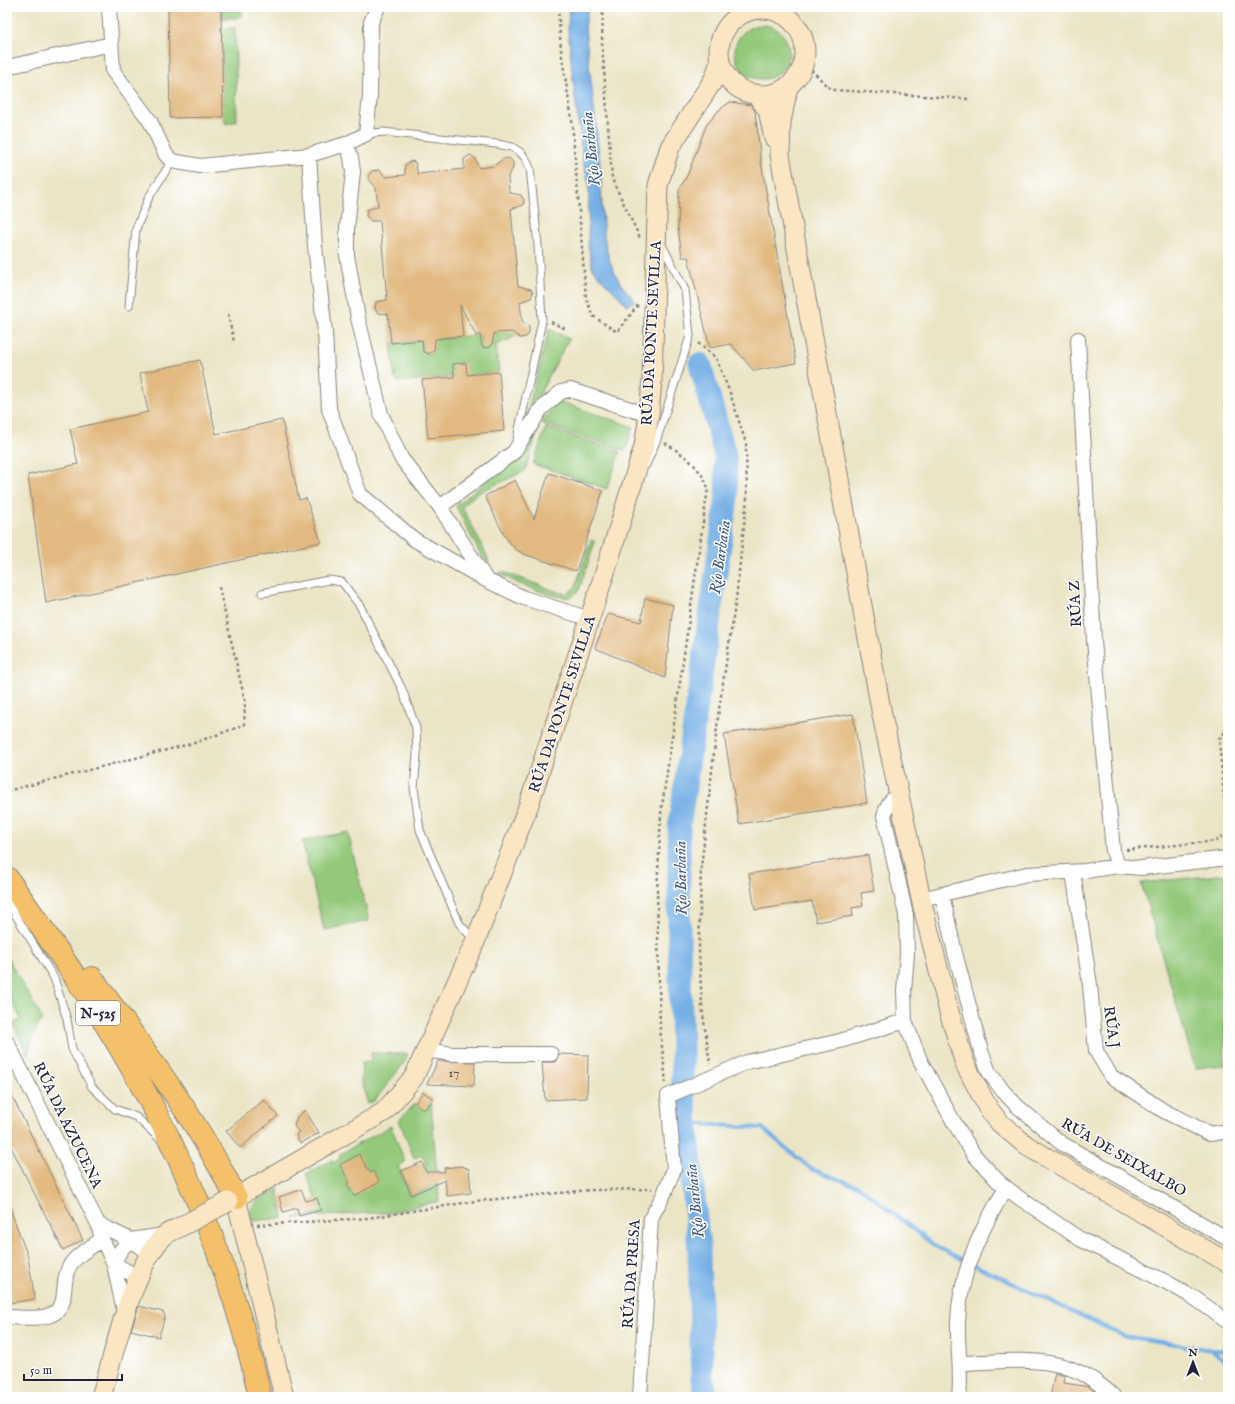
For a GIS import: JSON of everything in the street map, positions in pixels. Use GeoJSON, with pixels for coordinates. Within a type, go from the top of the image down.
{"type":"FeatureCollection","features":[{"type":"Feature","properties":{"kind":"highway","name":"N-525"},"geometry":{"type":"LineString","coordinates":[[7,867],[89,974],[164,1077],[220,1166],[232,1200]]}},
{"type":"Feature","properties":{"kind":"highway","name":"N-525"},"geometry":{"type":"LineString","coordinates":[[7,878],[88,997],[143,1089],[191,1186],[229,1282],[249,1344],[260,1397]]}},
{"type":"Feature","properties":{"kind":"street"},"geometry":{"type":"LineString","coordinates":[[109,7],[113,72],[150,120],[166,155],[172,161],[200,166],[309,155],[346,144],[366,134],[370,96],[372,22],[378,7]]}},
{"type":"Feature","properties":{"kind":"street"},"geometry":{"type":"LineString","coordinates":[[780,154],[782,113],[788,87],[799,73],[803,61],[804,49],[801,37],[792,23],[777,10],[750,9],[737,17],[726,27],[719,48],[720,62],[726,75],[735,85],[745,91],[756,94],[773,93],[788,87]]}},
{"type":"Feature","properties":{"kind":"street"},"geometry":{"type":"LineString","coordinates":[[7,67],[111,44]]}},
{"type":"Feature","properties":{"kind":"street","name":"RÚA DA PONTE SEVILLA"},"geometry":{"type":"LineString","coordinates":[[172,1231],[232,1200],[384,1112],[414,1077],[475,942],[528,807],[590,619],[644,446],[649,415],[649,238],[658,185],[666,156],[675,137],[696,108],[714,79],[720,62]]}},
{"type":"Feature","properties":{"kind":"street","name":"RÚA DA PONTE SEVILLA"},"geometry":{"type":"LineString","coordinates":[[696,108],[715,94],[735,85]]}},
{"type":"Feature","properties":{"kind":"street"},"geometry":{"type":"LineString","coordinates":[[756,94],[768,110],[780,154],[820,378],[898,794],[922,899],[957,1039],[973,1081],[988,1108],[1013,1134],[1042,1156],[1228,1263]]}},
{"type":"Feature","properties":{"kind":"street"},"geometry":{"type":"LineString","coordinates":[[346,144],[351,156],[353,172],[347,228],[348,255],[358,318],[374,388],[391,438],[401,458],[440,507],[486,580]]}},
{"type":"Feature","properties":{"kind":"street"},"geometry":{"type":"LineString","coordinates":[[309,155],[315,246],[325,332],[329,409],[360,494],[415,540],[486,580],[524,598],[590,619]]}},
{"type":"Feature","properties":{"kind":"street","name":"RÚA Z"},"geometry":{"type":"LineString","coordinates":[[1078,339],[1094,641],[1113,851],[1118,866]]}},
{"type":"Feature","properties":{"kind":"street"},"geometry":{"type":"LineString","coordinates":[[440,507],[514,452],[541,409],[561,392],[570,390],[649,415]]}},
{"type":"Feature","properties":{"kind":"street"},"geometry":{"type":"LineString","coordinates":[[898,794],[890,800],[884,816],[906,915],[907,954],[904,991],[905,1021],[920,1060],[955,1125],[974,1155],[1006,1188],[1080,1239],[1193,1297],[1228,1322]]}},
{"type":"Feature","properties":{"kind":"street"},"geometry":{"type":"LineString","coordinates":[[922,899],[1027,874],[1073,872],[1118,866],[1141,868],[1228,858]]}},
{"type":"Feature","properties":{"kind":"street","name":"RÚA J"},"geometry":{"type":"LineString","coordinates":[[1073,872],[1090,985],[1096,1051],[1110,1076],[1164,1111],[1210,1134],[1228,1131]]}},
{"type":"Feature","properties":{"kind":"street","name":"RÚA DE SEIXALBO"},"geometry":{"type":"LineString","coordinates":[[942,895],[955,953],[981,1051],[989,1072],[1003,1091],[1017,1106],[1061,1143],[1228,1238]]}},
{"type":"Feature","properties":{"kind":"street"},"geometry":{"type":"LineString","coordinates":[[668,1096],[747,1062],[840,1041],[905,1021]]}},
{"type":"Feature","properties":{"kind":"street","name":"RÚA DA AZUCENA"},"geometry":{"type":"LineString","coordinates":[[7,1043],[98,1224],[102,1239],[114,1264],[125,1317]]}},
{"type":"Feature","properties":{"kind":"street"},"geometry":{"type":"LineString","coordinates":[[426,1050],[452,1054],[551,1054]]}},
{"type":"Feature","properties":{"kind":"street","name":"RÚA DA PRESA"},"geometry":{"type":"LineString","coordinates":[[640,1397],[651,1218],[674,1169],[668,1096]]}},
{"type":"Feature","properties":{"kind":"street"},"geometry":{"type":"LineString","coordinates":[[959,1397],[961,1363],[958,1320],[965,1274],[979,1236],[1006,1188]]}},
{"type":"Feature","properties":{"kind":"street"},"geometry":{"type":"LineString","coordinates":[[232,1200],[242,1225],[284,1397]]}},
{"type":"Feature","properties":{"kind":"street"},"geometry":{"type":"LineString","coordinates":[[98,1224],[131,1240],[149,1254]]}},
{"type":"Feature","properties":{"kind":"street"},"geometry":{"type":"LineString","coordinates":[[138,1277],[114,1264],[122,1247],[131,1240],[172,1231]]}},
{"type":"Feature","properties":{"kind":"street"},"geometry":{"type":"LineString","coordinates":[[101,1397],[138,1277],[149,1254],[172,1231]]}},
{"type":"Feature","properties":{"kind":"street"},"geometry":{"type":"LineString","coordinates":[[7,1317],[44,1317],[54,1314],[60,1309],[69,1266],[102,1239]]}},
{"type":"Feature","properties":{"kind":"street"},"geometry":{"type":"LineString","coordinates":[[961,1363],[1024,1361],[1060,1364],[1076,1369],[1108,1390],[1114,1397]]}},
{"type":"Feature","properties":{"kind":"lane"},"geometry":{"type":"LineString","coordinates":[[366,134],[383,132],[497,144],[512,147],[526,159],[530,168],[533,186],[542,321],[514,452]]}},
{"type":"Feature","properties":{"kind":"lane"},"geometry":{"type":"LineString","coordinates":[[129,306],[136,229],[149,197],[172,161]]}},
{"type":"Feature","properties":{"kind":"lane"},"geometry":{"type":"LineString","coordinates":[[625,506],[652,455],[690,336],[685,290],[649,238]]}},
{"type":"Feature","properties":{"kind":"lane"},"geometry":{"type":"LineString","coordinates":[[262,593],[329,580],[342,582],[360,606],[402,689],[416,728],[417,755],[414,788],[420,830],[459,923],[475,942]]}},
{"type":"Feature","properties":{"kind":"lane"},"geometry":{"type":"LineString","coordinates":[[7,901],[54,978],[67,1019],[72,1049],[92,1087],[115,1109],[136,1117],[176,1156]]}},
{"type":"Feature","properties":{"kind":"path"},"geometry":{"type":"LineString","coordinates":[[558,7],[561,50],[572,121],[586,298],[593,316],[617,332],[631,316],[639,301]]}},
{"type":"Feature","properties":{"kind":"path"},"geometry":{"type":"LineString","coordinates":[[603,7],[602,42],[612,179],[619,195],[649,238]]}},
{"type":"Feature","properties":{"kind":"path"},"geometry":{"type":"LineString","coordinates":[[803,61],[828,87],[835,90],[969,99]]}},
{"type":"Feature","properties":{"kind":"path"},"geometry":{"type":"LineString","coordinates":[[228,314],[234,342]]}},
{"type":"Feature","properties":{"kind":"path"},"geometry":{"type":"LineString","coordinates":[[550,322],[566,329]]}},
{"type":"Feature","properties":{"kind":"path"},"geometry":{"type":"LineString","coordinates":[[690,336],[716,358],[730,393],[746,443],[747,498],[743,542],[719,709],[701,868],[699,951],[702,1007],[709,1059],[714,1076]]}},
{"type":"Feature","properties":{"kind":"path"},"geometry":{"type":"LineString","coordinates":[[657,439],[681,453],[704,476],[708,488],[661,814],[657,891],[660,1028],[668,1096]]}},
{"type":"Feature","properties":{"kind":"path"},"geometry":{"type":"LineString","coordinates":[[7,791],[194,743],[244,725],[245,701],[219,587]]}},
{"type":"Feature","properties":{"kind":"path"},"geometry":{"type":"LineString","coordinates":[[1113,851],[1216,841],[1227,832],[1219,739],[1228,729]]}},
{"type":"Feature","properties":{"kind":"path"},"geometry":{"type":"LineString","coordinates":[[242,1225],[368,1218],[476,1201],[590,1190],[666,1188]]}},
{"type":"Feature","properties":{"kind":"green space"},"geometry":{"type":"Polygon","coordinates":[[[222,7],[242,7],[242,15],[238,18],[222,18],[222,7]]]}},
{"type":"Feature","properties":{"kind":"green space"},"geometry":{"type":"Polygon","coordinates":[[[762,25],[772,27],[781,33],[787,42],[789,52],[787,62],[781,71],[772,77],[762,79],[752,77],[743,71],[737,62],[735,52],[737,42],[743,33],[752,27],[762,25]]]}},
{"type":"Feature","properties":{"kind":"green space"},"geometry":{"type":"Polygon","coordinates":[[[235,28],[237,121],[226,124],[223,117],[221,29],[235,28]]]}},
{"type":"Feature","properties":{"kind":"green space"},"geometry":{"type":"Polygon","coordinates":[[[549,329],[569,339],[525,421],[549,329]]]}},
{"type":"Feature","properties":{"kind":"green space"},"geometry":{"type":"Polygon","coordinates":[[[515,331],[516,334],[511,339],[496,345],[499,372],[398,382],[395,379],[391,343],[422,340],[423,351],[429,354],[434,350],[434,339],[480,335],[481,345],[487,348],[492,345],[492,333],[515,331]]]}},
{"type":"Feature","properties":{"kind":"green space"},"geometry":{"type":"Polygon","coordinates":[[[558,401],[633,427],[625,451],[541,423],[558,401]]]}},
{"type":"Feature","properties":{"kind":"green space"},"geometry":{"type":"Polygon","coordinates":[[[539,426],[525,471],[478,493],[462,506],[488,558],[488,563],[480,554],[456,506],[517,455],[539,426]]]}},
{"type":"Feature","properties":{"kind":"green space"},"geometry":{"type":"Polygon","coordinates":[[[546,427],[620,452],[607,489],[533,464],[546,427]]]}},
{"type":"Feature","properties":{"kind":"green space"},"geometry":{"type":"Polygon","coordinates":[[[591,540],[595,542],[579,590],[572,597],[557,596],[546,593],[524,585],[499,573],[503,572],[567,594],[575,588],[591,540]]]}},
{"type":"Feature","properties":{"kind":"green space"},"geometry":{"type":"Polygon","coordinates":[[[348,832],[369,921],[324,930],[302,841],[348,832]]]}},
{"type":"Feature","properties":{"kind":"green space"},"geometry":{"type":"Polygon","coordinates":[[[1228,874],[1228,947],[1224,1065],[1195,1068],[1141,883],[1228,874]]]}},
{"type":"Feature","properties":{"kind":"green space"},"geometry":{"type":"Polygon","coordinates":[[[7,957],[42,1018],[32,1039],[28,1055],[13,1024],[21,1019],[7,992],[7,957]]]}},
{"type":"Feature","properties":{"kind":"green space"},"geometry":{"type":"Polygon","coordinates":[[[371,1053],[408,1054],[404,1063],[374,1101],[368,1104],[361,1081],[362,1062],[372,1062],[371,1053]]]}},
{"type":"Feature","properties":{"kind":"green space"},"geometry":{"type":"Polygon","coordinates":[[[431,1101],[439,1201],[390,1213],[294,1218],[321,1212],[306,1174],[332,1160],[332,1163],[339,1160],[340,1154],[391,1126],[405,1162],[398,1166],[411,1195],[432,1186],[423,1166],[427,1164],[422,1155],[414,1158],[399,1120],[416,1103],[431,1101]]]}},
{"type":"Feature","properties":{"kind":"green space"},"geometry":{"type":"Polygon","coordinates":[[[278,1189],[283,1218],[252,1221],[251,1214],[254,1204],[278,1189]]]}},
{"type":"Feature","properties":{"kind":"water"},"geometry":{"type":"Polygon","coordinates":[[[569,7],[588,7],[585,28],[598,149],[604,238],[613,270],[622,285],[635,300],[628,306],[593,270],[588,245],[589,184],[583,161],[573,80],[568,29],[569,7]]]}},
{"type":"Feature","properties":{"kind":"building"},"geometry":{"type":"Polygon","coordinates":[[[168,7],[221,7],[223,117],[170,118],[168,7]]]}},
{"type":"Feature","properties":{"kind":"building"},"geometry":{"type":"Polygon","coordinates":[[[730,102],[751,105],[755,111],[761,162],[796,363],[754,371],[731,344],[710,348],[688,257],[682,257],[678,228],[679,190],[688,174],[706,126],[719,110],[730,102]]]}},
{"type":"Feature","properties":{"kind":"building"},"geometry":{"type":"Polygon","coordinates":[[[470,155],[475,158],[479,168],[494,166],[503,159],[509,158],[513,162],[513,168],[508,176],[509,193],[521,195],[524,200],[523,205],[511,209],[518,286],[531,289],[533,292],[531,298],[520,302],[522,321],[529,327],[529,333],[526,337],[520,338],[512,332],[494,333],[492,345],[489,348],[482,347],[480,335],[476,335],[460,305],[463,336],[435,339],[434,350],[429,354],[423,351],[422,340],[391,343],[388,314],[378,313],[375,309],[376,302],[387,300],[380,221],[371,221],[366,216],[367,210],[378,206],[376,188],[369,181],[369,175],[372,171],[379,170],[386,177],[405,175],[405,165],[411,161],[415,162],[418,174],[464,169],[464,159],[470,155]]]}},
{"type":"Feature","properties":{"kind":"building"},"geometry":{"type":"Polygon","coordinates":[[[200,360],[216,434],[282,420],[299,500],[306,498],[321,542],[46,603],[28,475],[78,464],[70,429],[148,412],[140,373],[200,360]]]}},
{"type":"Feature","properties":{"kind":"building"},"geometry":{"type":"Polygon","coordinates":[[[466,363],[467,375],[499,372],[504,431],[428,438],[422,380],[454,377],[453,364],[466,363]]]}},
{"type":"Feature","properties":{"kind":"building"},"geometry":{"type":"Polygon","coordinates":[[[549,473],[603,491],[576,571],[526,555],[515,549],[504,535],[485,496],[515,480],[534,519],[549,473]]]}},
{"type":"Feature","properties":{"kind":"building"},"geometry":{"type":"Polygon","coordinates":[[[645,598],[673,605],[665,678],[595,648],[608,614],[641,622],[645,598]]]}},
{"type":"Feature","properties":{"kind":"building"},"geometry":{"type":"Polygon","coordinates":[[[853,714],[867,803],[739,824],[724,734],[853,714]]]}},
{"type":"Feature","properties":{"kind":"building"},"geometry":{"type":"Polygon","coordinates":[[[868,855],[874,891],[861,893],[863,906],[852,908],[853,916],[816,922],[812,901],[755,910],[749,874],[868,855]]]}},
{"type":"Feature","properties":{"kind":"building"},"geometry":{"type":"Polygon","coordinates":[[[559,1054],[588,1055],[587,1098],[545,1100],[542,1062],[555,1062],[559,1054]]]}},
{"type":"Feature","properties":{"kind":"building"},"geometry":{"type":"Polygon","coordinates":[[[438,1061],[475,1062],[474,1086],[427,1084],[438,1061]]]}},
{"type":"Feature","properties":{"kind":"building"},"geometry":{"type":"Polygon","coordinates":[[[7,1086],[83,1240],[63,1250],[7,1139],[7,1086]]]}},
{"type":"Feature","properties":{"kind":"building"},"geometry":{"type":"Polygon","coordinates":[[[423,1092],[434,1099],[424,1110],[415,1103],[423,1092]]]}},
{"type":"Feature","properties":{"kind":"building"},"geometry":{"type":"Polygon","coordinates":[[[264,1100],[278,1116],[240,1148],[226,1131],[264,1100]]]}},
{"type":"Feature","properties":{"kind":"building"},"geometry":{"type":"Polygon","coordinates":[[[305,1110],[319,1133],[300,1143],[296,1135],[299,1132],[294,1126],[297,1117],[305,1110]]]}},
{"type":"Feature","properties":{"kind":"building"},"geometry":{"type":"Polygon","coordinates":[[[359,1154],[370,1173],[373,1171],[380,1182],[354,1196],[347,1184],[349,1182],[340,1165],[359,1154]]]}},
{"type":"Feature","properties":{"kind":"building"},"geometry":{"type":"Polygon","coordinates":[[[422,1162],[426,1172],[445,1172],[444,1168],[462,1166],[469,1169],[471,1193],[447,1196],[445,1180],[411,1195],[401,1171],[422,1162]]]}},
{"type":"Feature","properties":{"kind":"building"},"geometry":{"type":"Polygon","coordinates":[[[301,1190],[306,1201],[317,1198],[321,1210],[299,1216],[297,1208],[283,1212],[279,1197],[301,1190]]]}},
{"type":"Feature","properties":{"kind":"building"},"geometry":{"type":"Polygon","coordinates":[[[8,1203],[28,1257],[35,1299],[11,1303],[7,1272],[8,1203]]]}},
{"type":"Feature","properties":{"kind":"building"},"geometry":{"type":"Polygon","coordinates":[[[139,1306],[163,1312],[165,1316],[159,1337],[131,1330],[139,1306]]]}},
{"type":"Feature","properties":{"kind":"building"},"geometry":{"type":"Polygon","coordinates":[[[1055,1373],[1065,1376],[1064,1383],[1089,1387],[1101,1397],[1050,1397],[1055,1373]]]}},
{"type":"Feature","properties":{"kind":"waterway","name":"Río Barbaña"},"geometry":{"type":"LineString","coordinates":[[700,364],[725,454],[727,498],[679,828],[679,941],[683,1087],[699,1248],[702,1379],[707,1397]]}},
{"type":"Feature","properties":{"kind":"waterway"},"geometry":{"type":"LineString","coordinates":[[687,1123],[762,1128],[811,1169],[860,1187],[936,1247],[1124,1336],[1212,1350],[1228,1350]]}},
{"type":"Feature","properties":{"kind":"waterway"},"geometry":{"type":"LineString","coordinates":[[1212,1350],[1228,1363]]}}]}
